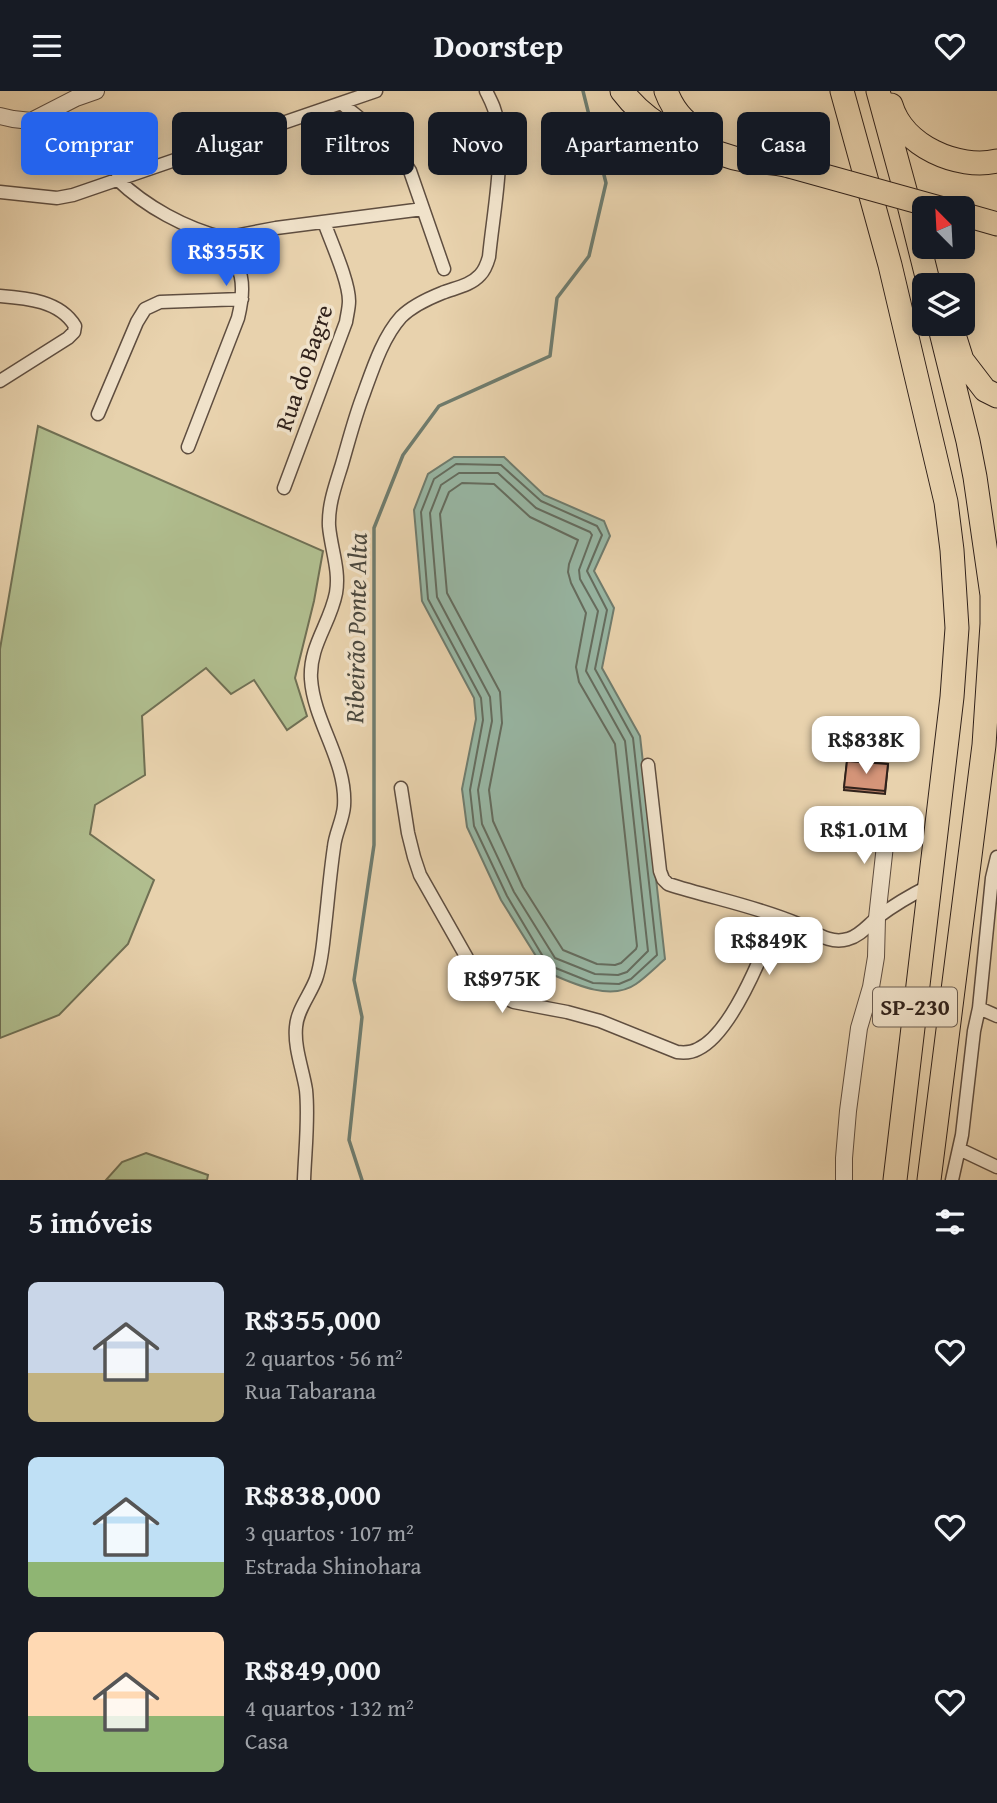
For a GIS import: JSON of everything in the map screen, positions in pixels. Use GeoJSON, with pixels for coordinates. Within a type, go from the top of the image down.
{"type":"FeatureCollection","features":[{"type":"Feature","properties":{"kind":"highway"},"geometry":{"type":"LineString","coordinates":[[622,91],[638,109],[677,136],[737,158]]}},
{"type":"Feature","properties":{"kind":"highway"},"geometry":{"type":"LineString","coordinates":[[666,91],[682,119],[698,132],[737,147]]}},
{"type":"Feature","properties":{"kind":"highway"},"geometry":{"type":"LineString","coordinates":[[830,91],[840,135],[860,198],[880,231]]}},
{"type":"Feature","properties":{"kind":"highway","name":"SP-230"},"geometry":{"type":"LineString","coordinates":[[842,91],[890,265],[936,453],[952,550],[957,628],[953,683],[895,1180]]}},
{"type":"Feature","properties":{"kind":"highway"},"geometry":{"type":"LineString","coordinates":[[878,91],[926,273]]}},
{"type":"Feature","properties":{"kind":"highway"},"geometry":{"type":"LineString","coordinates":[[887,91],[899,123],[918,143],[934,151],[974,163],[997,161]]}},
{"type":"Feature","properties":{"kind":"highway"},"geometry":{"type":"LineString","coordinates":[[822,175],[912,200]]}},
{"type":"Feature","properties":{"kind":"highway"},"geometry":{"type":"LineString","coordinates":[[908,201],[912,211]]}},
{"type":"Feature","properties":{"kind":"highway"},"geometry":{"type":"LineString","coordinates":[[975,218],[992,223]]}},
{"type":"Feature","properties":{"kind":"highway","name":"SP-230"},"geometry":{"type":"LineString","coordinates":[[929,1180],[984,745],[992,595],[971,453],[942,336]]}},
{"type":"Feature","properties":{"kind":"highway"},"geometry":{"type":"LineString","coordinates":[[955,336],[962,360],[985,390],[997,396]]}},
{"type":"Feature","properties":{"kind":"highway"},"geometry":{"type":"LineString","coordinates":[[992,595],[997,530]]}},
{"type":"Feature","properties":{"kind":"street"},"geometry":{"type":"LineString","coordinates":[[0,115],[32,121],[76,98],[96,91]]}},
{"type":"Feature","properties":{"kind":"street"},"geometry":{"type":"LineString","coordinates":[[0,192],[57,198],[94,189],[376,91]]}},
{"type":"Feature","properties":{"kind":"street"},"geometry":{"type":"LineString","coordinates":[[304,1180],[306,1093],[296,1026],[316,979],[334,843],[344,809],[344,789],[333,748],[314,698],[311,680],[311,665],[316,645],[335,597],[337,582],[337,565],[329,525],[333,492],[364,393],[392,329],[402,316],[417,304],[478,278],[489,257],[499,141],[497,119],[486,91]]}},
{"type":"Feature","properties":{"kind":"street"},"geometry":{"type":"LineString","coordinates":[[341,103],[401,157],[410,171],[444,269]]}},
{"type":"Feature","properties":{"kind":"street"},"geometry":{"type":"LineString","coordinates":[[117,180],[159,210],[202,232],[224,238],[265,229],[423,209]]}},
{"type":"Feature","properties":{"kind":"street","name":"Rua do Bagre"},"geometry":{"type":"LineString","coordinates":[[284,488],[346,322],[349,307],[346,286],[324,222]]}},
{"type":"Feature","properties":{"kind":"street"},"geometry":{"type":"LineString","coordinates":[[188,447],[230,342],[242,299],[243,280],[240,269],[224,238]]}},
{"type":"Feature","properties":{"kind":"street"},"geometry":{"type":"LineString","coordinates":[[0,296],[18,297],[50,305],[63,311],[75,325],[74,332],[68,338],[0,381]]}},
{"type":"Feature","properties":{"kind":"street"},"geometry":{"type":"LineString","coordinates":[[98,414],[145,309],[160,302],[242,299]]}},
{"type":"Feature","properties":{"kind":"street"},"geometry":{"type":"LineString","coordinates":[[648,765],[660,871],[668,884],[759,909],[834,941],[847,940],[857,935],[905,898],[929,886]]}},
{"type":"Feature","properties":{"kind":"street"},"geometry":{"type":"LineString","coordinates":[[401,788],[414,857],[433,900],[479,977],[499,995],[514,1002],[600,1021],[677,1052],[690,1053],[709,1042],[727,1021],[766,946],[777,916]]}},
{"type":"Feature","properties":{"kind":"street"},"geometry":{"type":"LineString","coordinates":[[844,1180],[847,1123],[859,1028],[871,987],[876,957],[877,918],[888,818]]}},
{"type":"Feature","properties":{"kind":"street"},"geometry":{"type":"LineString","coordinates":[[952,1180],[959,1149],[979,1008],[992,878],[997,857]]}},
{"type":"Feature","properties":{"kind":"street"},"geometry":{"type":"LineString","coordinates":[[979,1008],[997,1016]]}},
{"type":"Feature","properties":{"kind":"street"},"geometry":{"type":"LineString","coordinates":[[959,1149],[997,1167]]}},
{"type":"Feature","properties":{"kind":"shaded area"},"geometry":{"type":"Polygon","coordinates":[[[38,426],[323,551],[295,678],[307,716],[287,730],[254,680],[231,694],[206,668],[142,716],[145,775],[95,805],[90,834],[154,880],[128,944],[59,1015],[0,1038],[0,649],[38,426]]]}},
{"type":"Feature","properties":{"kind":"shaded area"},"geometry":{"type":"Polygon","coordinates":[[[146,1153],[208,1175],[207,1180],[106,1180],[122,1162],[146,1153]]]}},
{"type":"Feature","properties":{"kind":"water"},"geometry":{"type":"Polygon","coordinates":[[[454,457],[504,457],[544,495],[604,521],[610,536],[594,571],[614,608],[602,668],[640,736],[665,959],[636,984],[625,989],[601,991],[542,970],[501,900],[467,827],[462,789],[476,719],[474,698],[422,601],[414,510],[428,474],[454,457]]]}},
{"type":"Feature","properties":{"kind":"building"},"geometry":{"type":"Polygon","coordinates":[[[847,761],[888,764],[885,791],[844,787],[847,761]]]}},
{"type":"Feature","properties":{"kind":"waterway","name":"Ribeirão Ponte Alta"},"geometry":{"type":"LineString","coordinates":[[362,1180],[349,1140],[362,1017],[354,980],[374,845],[374,528],[403,455],[439,406],[550,356],[557,298],[589,256],[606,183],[583,91]]}}]}
